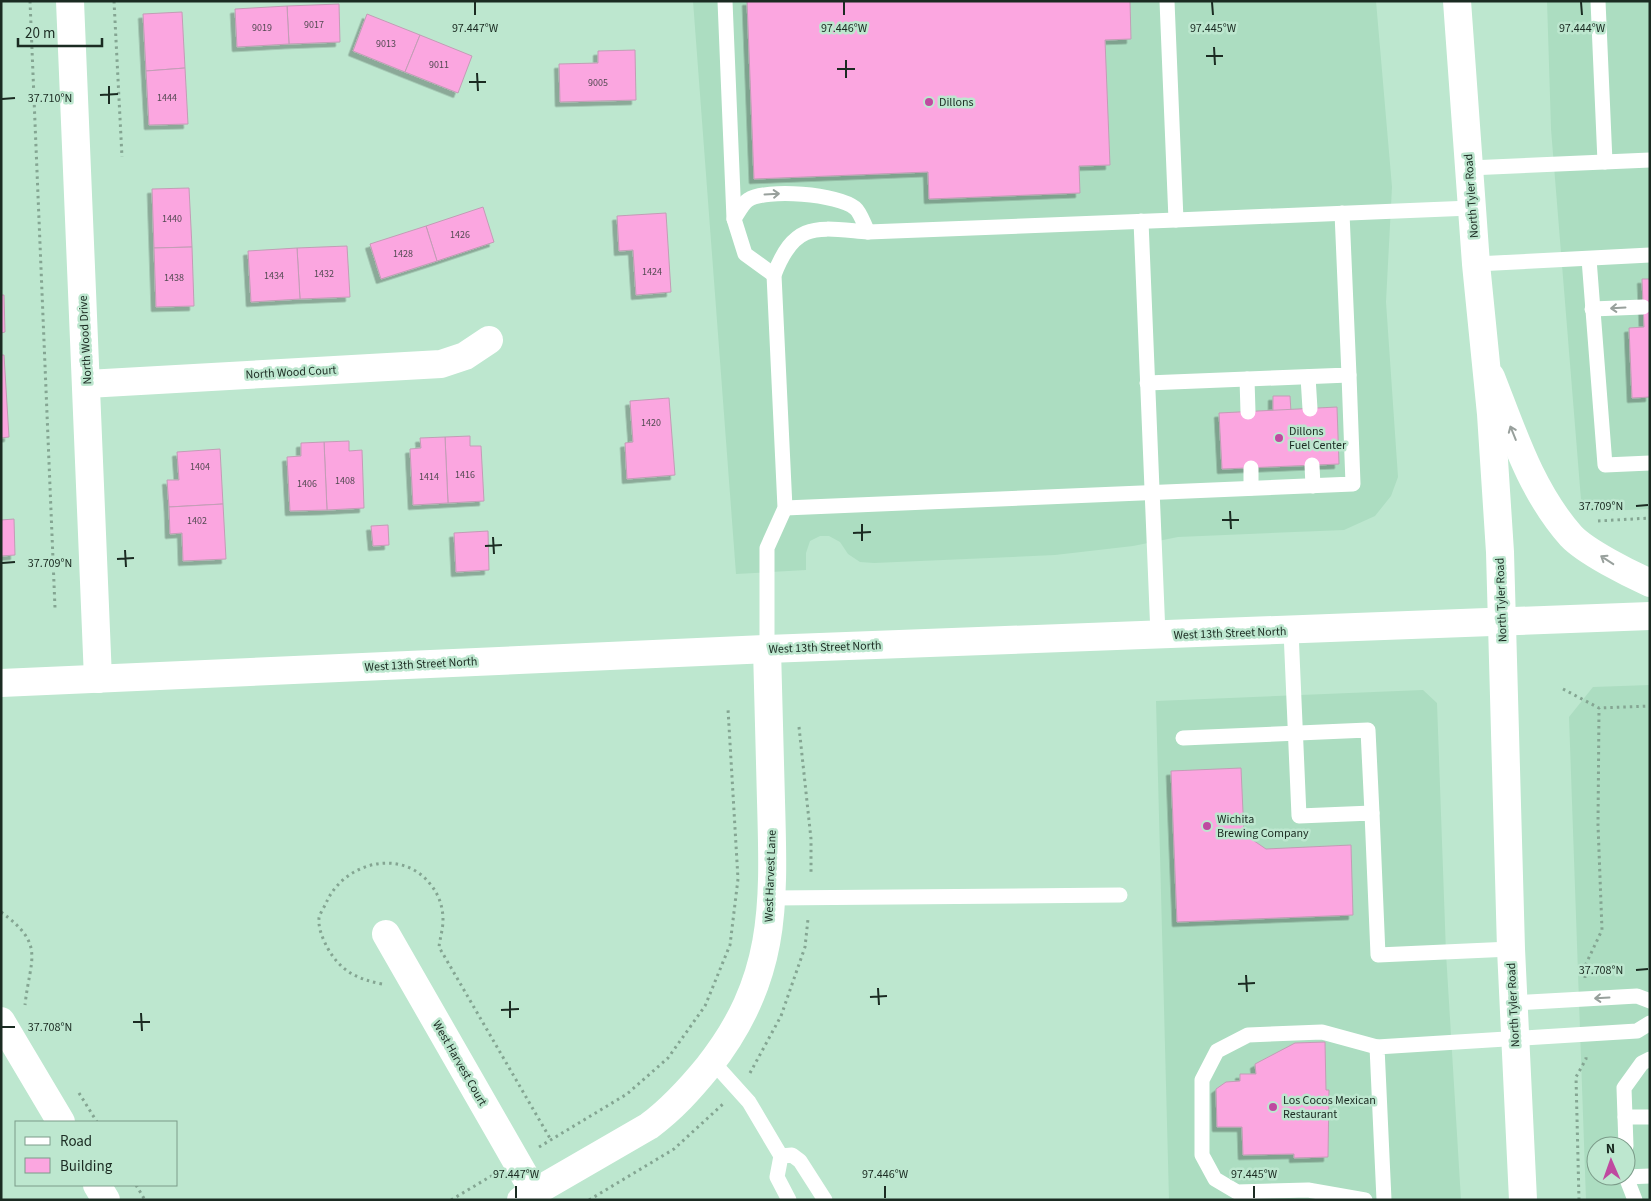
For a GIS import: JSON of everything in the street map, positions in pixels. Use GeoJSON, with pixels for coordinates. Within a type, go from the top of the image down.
{"type":"FeatureCollection","features":[{"type":"Feature","properties":{"kind":"street","name":"North Wood Drive"},"geometry":{"type":"LineString","coordinates":[[70,1],[98,679]]}},
{"type":"Feature","properties":{"kind":"street","name":"North Tyler Road"},"geometry":{"type":"LineString","coordinates":[[1457,1],[1471,208],[1487,368],[1502,623],[1511,949],[1523,1200]]}},
{"type":"Feature","properties":{"kind":"street","name":"North Wood Court"},"geometry":{"type":"LineString","coordinates":[[87,384],[440,364],[465,356],[489,340]]}},
{"type":"Feature","properties":{"kind":"street"},"geometry":{"type":"LineString","coordinates":[[1487,368],[1534,484],[1572,537],[1622,570],[1650,583]]}},
{"type":"Feature","properties":{"kind":"street","name":"West 13th Street North"},"geometry":{"type":"LineString","coordinates":[[1,683],[767,649],[1650,616]]}},
{"type":"Feature","properties":{"kind":"street","name":"West Harvest Lane"},"geometry":{"type":"LineString","coordinates":[[528,1196],[649,1126],[666,1113],[679,1102],[739,1024],[760,971],[767,942],[772,898],[773,866],[767,649]]}},
{"type":"Feature","properties":{"kind":"street","name":"West Harvest Court"},"geometry":{"type":"LineString","coordinates":[[386,934],[516,1160],[528,1196]]}},
{"type":"Feature","properties":{"kind":"street"},"geometry":{"type":"LineString","coordinates":[[1,1021],[59,1121]]}},
{"type":"Feature","properties":{"kind":"street"},"geometry":{"type":"LineString","coordinates":[[98,1186],[106,1200]]}},
{"type":"Feature","properties":{"kind":"lane"},"geometry":{"type":"LineString","coordinates":[[726,1],[734,219],[745,254],[774,275]]}},
{"type":"Feature","properties":{"kind":"lane"},"geometry":{"type":"LineString","coordinates":[[1167,1],[1176,220]]}},
{"type":"Feature","properties":{"kind":"lane"},"geometry":{"type":"LineString","coordinates":[[1598,1],[1605,162]]}},
{"type":"Feature","properties":{"kind":"lane"},"geometry":{"type":"LineString","coordinates":[[1468,168],[1650,160]]}},
{"type":"Feature","properties":{"kind":"lane"},"geometry":{"type":"LineString","coordinates":[[734,219],[748,200],[768,193],[803,194],[844,202],[856,208],[868,232]]}},
{"type":"Feature","properties":{"kind":"lane"},"geometry":{"type":"LineString","coordinates":[[767,649],[767,548],[785,508],[774,275],[783,252],[799,234],[822,229],[868,232],[1471,208]]}},
{"type":"Feature","properties":{"kind":"lane"},"geometry":{"type":"LineString","coordinates":[[785,508],[1354,484],[1342,213]]}},
{"type":"Feature","properties":{"kind":"lane"},"geometry":{"type":"LineString","coordinates":[[1141,221],[1158,635]]}},
{"type":"Feature","properties":{"kind":"lane"},"geometry":{"type":"LineString","coordinates":[[1476,264],[1650,256]]}},
{"type":"Feature","properties":{"kind":"lane"},"geometry":{"type":"LineString","coordinates":[[1589,258],[1605,465],[1650,463]]}},
{"type":"Feature","properties":{"kind":"lane"},"geometry":{"type":"LineString","coordinates":[[1592,309],[1643,307]]}},
{"type":"Feature","properties":{"kind":"lane"},"geometry":{"type":"LineString","coordinates":[[1148,384],[1348,375]]}},
{"type":"Feature","properties":{"kind":"lane"},"geometry":{"type":"LineString","coordinates":[[1308,377],[1310,409]]}},
{"type":"Feature","properties":{"kind":"lane"},"geometry":{"type":"LineString","coordinates":[[1246,379],[1248,412]]}},
{"type":"Feature","properties":{"kind":"lane"},"geometry":{"type":"LineString","coordinates":[[1312,465],[1313,486]]}},
{"type":"Feature","properties":{"kind":"lane"},"geometry":{"type":"LineString","coordinates":[[1251,468],[1252,488]]}},
{"type":"Feature","properties":{"kind":"lane"},"geometry":{"type":"LineString","coordinates":[[1291,630],[1299,816],[1372,813]]}},
{"type":"Feature","properties":{"kind":"lane"},"geometry":{"type":"LineString","coordinates":[[1183,738],[1368,730],[1378,955],[1511,949]]}},
{"type":"Feature","properties":{"kind":"lane"},"geometry":{"type":"LineString","coordinates":[[772,898],[1120,895]]}},
{"type":"Feature","properties":{"kind":"lane"},"geometry":{"type":"LineString","coordinates":[[1513,1003],[1637,996],[1650,1001]]}},
{"type":"Feature","properties":{"kind":"lane"},"geometry":{"type":"LineString","coordinates":[[1365,1200],[1308,1190],[1237,1192],[1215,1179],[1202,1155],[1202,1080],[1216,1050],[1248,1035],[1322,1032],[1377,1047],[1637,1031],[1650,1023]]}},
{"type":"Feature","properties":{"kind":"lane"},"geometry":{"type":"LineString","coordinates":[[1377,1047],[1384,1200]]}},
{"type":"Feature","properties":{"kind":"lane"},"geometry":{"type":"LineString","coordinates":[[1626,1136],[1624,1088],[1642,1063],[1650,1059]]}},
{"type":"Feature","properties":{"kind":"lane"},"geometry":{"type":"LineString","coordinates":[[712,1061],[749,1102],[780,1156],[776,1177],[789,1200]]}},
{"type":"Feature","properties":{"kind":"lane"},"geometry":{"type":"LineString","coordinates":[[1625,1118],[1650,1117]]}},
{"type":"Feature","properties":{"kind":"lane"},"geometry":{"type":"LineString","coordinates":[[780,1156],[792,1155],[800,1161],[825,1200]]}},
{"type":"Feature","properties":{"kind":"lane"},"geometry":{"type":"LineString","coordinates":[[1636,1173],[1650,1176]]}},
{"type":"Feature","properties":{"kind":"lane"},"geometry":{"type":"LineString","coordinates":[[1631,1186],[1635,1200]]}},
{"type":"Feature","properties":{"kind":"lane"},"geometry":{"type":"LineString","coordinates":[[1513,1200],[1523,1200]]}},
{"type":"Feature","properties":{"kind":"path"},"geometry":{"type":"LineString","coordinates":[[30,1],[55,608]]}},
{"type":"Feature","properties":{"kind":"path"},"geometry":{"type":"LineString","coordinates":[[114,1],[122,156]]}},
{"type":"Feature","properties":{"kind":"path"},"geometry":{"type":"LineString","coordinates":[[1597,521],[1650,518]]}},
{"type":"Feature","properties":{"kind":"path"},"geometry":{"type":"LineString","coordinates":[[1563,689],[1599,708],[1650,706]]}},
{"type":"Feature","properties":{"kind":"path"},"geometry":{"type":"LineString","coordinates":[[1585,999],[1585,966],[1602,930],[1598,826],[1599,708]]}},
{"type":"Feature","properties":{"kind":"path"},"geometry":{"type":"LineString","coordinates":[[452,1200],[627,1094],[668,1058],[705,1006],[730,945],[738,879],[728,709]]}},
{"type":"Feature","properties":{"kind":"path"},"geometry":{"type":"LineString","coordinates":[[1,912],[18,924],[29,937],[33,955],[24,1004],[30,1013]]}},
{"type":"Feature","properties":{"kind":"path"},"geometry":{"type":"LineString","coordinates":[[1579,1200],[1576,1077],[1586,1059],[1586,1035]]}},
{"type":"Feature","properties":{"kind":"path"},"geometry":{"type":"LineString","coordinates":[[76,1089],[96,1121]]}},
{"type":"Feature","properties":{"kind":"path"},"geometry":{"type":"LineString","coordinates":[[137,1186],[145,1200]]}},
{"type":"Feature","properties":{"kind":"shaded area"},"geometry":{"type":"Polygon","coordinates":[[[693,1],[1376,1],[1392,187],[1386,302],[1398,477],[1391,496],[1375,516],[1344,530],[1178,537],[1133,546],[1055,555],[874,563],[860,562],[848,554],[840,542],[829,536],[820,536],[810,541],[806,553],[806,570],[736,574],[693,1]]]}},
{"type":"Feature","properties":{"kind":"shaded area"},"geometry":{"type":"Polygon","coordinates":[[[1547,1],[1650,1],[1650,509],[1582,512],[1551,129],[1547,1]]]}},
{"type":"Feature","properties":{"kind":"shaded area"},"geometry":{"type":"Polygon","coordinates":[[[1650,685],[1650,1200],[1586,1200],[1569,717],[1593,687],[1650,685]]]}},
{"type":"Feature","properties":{"kind":"shaded area"},"geometry":{"type":"Polygon","coordinates":[[[1423,690],[1437,703],[1446,953],[1461,1200],[1169,1200],[1156,701],[1423,690]]]}},
{"type":"Feature","properties":{"kind":"building","name":"Dillons"},"geometry":{"type":"Polygon","coordinates":[[[747,1],[1130,1],[1131,39],[1105,40],[1110,165],[1079,166],[1080,193],[929,199],[928,172],[754,179],[747,1]]]}},
{"type":"Feature","properties":{"kind":"building"},"geometry":{"type":"Polygon","coordinates":[[[339,4],[340,42],[289,44],[287,6],[339,4]]]}},
{"type":"Feature","properties":{"kind":"building"},"geometry":{"type":"Polygon","coordinates":[[[287,6],[289,44],[237,47],[235,9],[287,6]]]}},
{"type":"Feature","properties":{"kind":"building"},"geometry":{"type":"Polygon","coordinates":[[[182,12],[185,68],[146,71],[143,14],[182,12]]]}},
{"type":"Feature","properties":{"kind":"building"},"geometry":{"type":"Polygon","coordinates":[[[367,14],[420,35],[405,72],[353,51],[367,14]]]}},
{"type":"Feature","properties":{"kind":"building"},"geometry":{"type":"Polygon","coordinates":[[[420,35],[472,56],[458,93],[405,72],[420,35]]]}},
{"type":"Feature","properties":{"kind":"building"},"geometry":{"type":"Polygon","coordinates":[[[635,50],[636,100],[560,102],[559,64],[598,63],[598,51],[635,50]]]}},
{"type":"Feature","properties":{"kind":"building"},"geometry":{"type":"Polygon","coordinates":[[[185,68],[188,124],[149,125],[146,71],[185,68]]]}},
{"type":"Feature","properties":{"kind":"building"},"geometry":{"type":"Polygon","coordinates":[[[189,188],[192,247],[154,248],[152,189],[189,188]]]}},
{"type":"Feature","properties":{"kind":"building"},"geometry":{"type":"Polygon","coordinates":[[[483,207],[494,242],[437,261],[426,226],[483,207]]]}},
{"type":"Feature","properties":{"kind":"building"},"geometry":{"type":"Polygon","coordinates":[[[666,213],[671,292],[636,295],[633,250],[619,251],[617,216],[666,213]]]}},
{"type":"Feature","properties":{"kind":"building"},"geometry":{"type":"Polygon","coordinates":[[[426,226],[437,261],[381,279],[370,244],[426,226]]]}},
{"type":"Feature","properties":{"kind":"building"},"geometry":{"type":"Polygon","coordinates":[[[347,246],[350,297],[300,299],[297,248],[347,246]]]}},
{"type":"Feature","properties":{"kind":"building"},"geometry":{"type":"Polygon","coordinates":[[[192,247],[194,306],[156,307],[154,248],[192,247]]]}},
{"type":"Feature","properties":{"kind":"building"},"geometry":{"type":"Polygon","coordinates":[[[297,248],[300,299],[251,302],[248,251],[297,248]]]}},
{"type":"Feature","properties":{"kind":"building"},"geometry":{"type":"Polygon","coordinates":[[[1642,279],[1650,279],[1650,397],[1632,398],[1629,328],[1644,327],[1642,279]]]}},
{"type":"Feature","properties":{"kind":"building"},"geometry":{"type":"Polygon","coordinates":[[[1,295],[4,295],[5,332],[1,333],[1,295]]]}},
{"type":"Feature","properties":{"kind":"building"},"geometry":{"type":"Polygon","coordinates":[[[1,355],[4,355],[9,437],[1,438],[1,355]]]}},
{"type":"Feature","properties":{"kind":"building"},"geometry":{"type":"Polygon","coordinates":[[[1273,396],[1290,396],[1291,412],[1273,413],[1273,396]]]}},
{"type":"Feature","properties":{"kind":"building"},"geometry":{"type":"Polygon","coordinates":[[[669,398],[675,475],[627,479],[625,443],[633,442],[630,401],[669,398]]]}},
{"type":"Feature","properties":{"kind":"building"},"geometry":{"type":"Polygon","coordinates":[[[1337,407],[1339,464],[1222,469],[1219,413],[1337,407]]]}},
{"type":"Feature","properties":{"kind":"building"},"geometry":{"type":"Polygon","coordinates":[[[470,436],[470,446],[481,446],[484,501],[448,503],[445,437],[470,436]]]}},
{"type":"Feature","properties":{"kind":"building"},"geometry":{"type":"Polygon","coordinates":[[[445,437],[448,503],[413,505],[410,449],[421,448],[420,438],[445,437]]]}},
{"type":"Feature","properties":{"kind":"building"},"geometry":{"type":"Polygon","coordinates":[[[349,441],[349,451],[362,450],[364,508],[327,510],[324,442],[349,441]]]}},
{"type":"Feature","properties":{"kind":"building"},"geometry":{"type":"Polygon","coordinates":[[[324,442],[327,510],[290,511],[287,457],[301,456],[301,443],[324,442]]]}},
{"type":"Feature","properties":{"kind":"building"},"geometry":{"type":"Polygon","coordinates":[[[220,449],[223,504],[169,507],[167,480],[179,480],[177,452],[220,449]]]}},
{"type":"Feature","properties":{"kind":"building"},"geometry":{"type":"Polygon","coordinates":[[[223,504],[226,559],[183,561],[182,533],[170,534],[169,507],[223,504]]]}},
{"type":"Feature","properties":{"kind":"building"},"geometry":{"type":"Polygon","coordinates":[[[14,519],[15,555],[1,556],[1,520],[14,519]]]}},
{"type":"Feature","properties":{"kind":"building"},"geometry":{"type":"Polygon","coordinates":[[[388,525],[389,545],[373,546],[371,526],[388,525]]]}},
{"type":"Feature","properties":{"kind":"building"},"geometry":{"type":"Polygon","coordinates":[[[488,531],[489,570],[456,572],[454,533],[488,531]]]}},
{"type":"Feature","properties":{"kind":"building"},"geometry":{"type":"Polygon","coordinates":[[[1241,768],[1244,834],[1266,849],[1351,845],[1353,915],[1177,922],[1171,771],[1241,768]]]}},
{"type":"Feature","properties":{"kind":"building","name":"Los Cocos Mexican Restaurant"},"geometry":{"type":"Polygon","coordinates":[[[1325,1042],[1326,1090],[1329,1090],[1328,1157],[1294,1158],[1294,1154],[1243,1155],[1242,1127],[1217,1127],[1216,1089],[1226,1082],[1240,1081],[1240,1074],[1256,1074],[1255,1064],[1295,1043],[1325,1042]]]}},
{"type":"Feature","properties":{"kind":"place","name":"Dillons"},"geometry":{"type":"Point","coordinates":[929,102]}},
{"type":"Feature","properties":{"kind":"place","name":"Dillons Fuel Center"},"geometry":{"type":"Point","coordinates":[1279,438]}},
{"type":"Feature","properties":{"kind":"place","name":"Wichita Brewing Company"},"geometry":{"type":"Point","coordinates":[1207,826]}},
{"type":"Feature","properties":{"kind":"place","name":"Los Cocos Mexican Restaurant"},"geometry":{"type":"Point","coordinates":[1273,1107]}}]}
